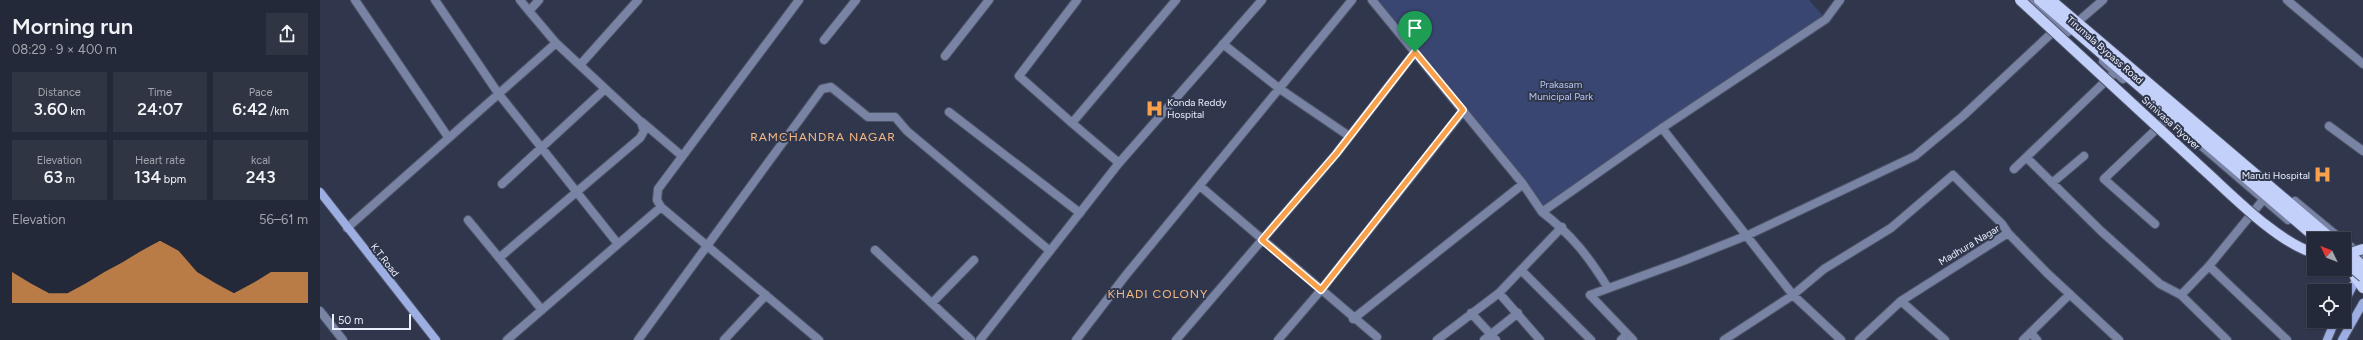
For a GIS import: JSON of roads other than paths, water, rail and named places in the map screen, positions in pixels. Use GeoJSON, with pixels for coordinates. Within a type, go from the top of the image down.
{"type":"FeatureCollection","features":[{"type":"Feature","properties":{"kind":"main road","name":"Srinivasa Flyover"},"geometry":{"type":"LineString","coordinates":[[2020,0],[2236,199],[2278,234],[2307,251]]}},
{"type":"Feature","properties":{"kind":"main road","name":"Srinivasa Flyover"},"geometry":{"type":"LineString","coordinates":[[2039,0],[2309,232]]}},
{"type":"Feature","properties":{"kind":"main road","name":"Srinivasa Flyover"},"geometry":{"type":"LineString","coordinates":[[2051,0],[2324,232]]}},
{"type":"Feature","properties":{"kind":"main road","name":"K.T.Road"},"geometry":{"type":"LineString","coordinates":[[320,192],[436,340]]}},
{"type":"Feature","properties":{"kind":"main road"},"geometry":{"type":"LineString","coordinates":[[2351,253],[2363,249]]}},
{"type":"Feature","properties":{"kind":"main road"},"geometry":{"type":"LineString","coordinates":[[2351,256],[2363,266]]}},
{"type":"Feature","properties":{"kind":"main road"},"geometry":{"type":"LineString","coordinates":[[2351,292],[2359,280],[2357,266],[2363,260]]}},
{"type":"Feature","properties":{"kind":"main road"},"geometry":{"type":"LineString","coordinates":[[2351,270],[2359,280]]}},
{"type":"Feature","properties":{"kind":"main road"},"geometry":{"type":"LineString","coordinates":[[2342,340],[2363,303]]}},
{"type":"Feature","properties":{"kind":"main road"},"geometry":{"type":"LineString","coordinates":[[2327,340],[2332,328]]}},
{"type":"Feature","properties":{"kind":"street"},"geometry":{"type":"LineString","coordinates":[[355,0],[448,137]]}},
{"type":"Feature","properties":{"kind":"street"},"geometry":{"type":"LineString","coordinates":[[435,0],[498,93],[618,244]]}},
{"type":"Feature","properties":{"kind":"street"},"geometry":{"type":"LineString","coordinates":[[520,0],[556,43],[641,122],[682,156]]}},
{"type":"Feature","properties":{"kind":"street"},"geometry":{"type":"LineString","coordinates":[[529,11],[540,0]]}},
{"type":"Feature","properties":{"kind":"street"},"geometry":{"type":"LineString","coordinates":[[580,65],[638,0]]}},
{"type":"Feature","properties":{"kind":"street"},"geometry":{"type":"LineString","coordinates":[[799,0],[658,189],[658,200],[661,207],[707,244],[819,340]]}},
{"type":"Feature","properties":{"kind":"street"},"geometry":{"type":"LineString","coordinates":[[824,40],[856,0]]}},
{"type":"Feature","properties":{"kind":"street"},"geometry":{"type":"LineString","coordinates":[[945,56],[989,0]]}},
{"type":"Feature","properties":{"kind":"street"},"geometry":{"type":"LineString","coordinates":[[1077,0],[1019,76],[1119,163]]}},
{"type":"Feature","properties":{"kind":"street"},"geometry":{"type":"LineString","coordinates":[[1072,123],[1176,0]]}},
{"type":"Feature","properties":{"kind":"street"},"geometry":{"type":"LineString","coordinates":[[984,339],[1119,163],[1262,0]]}},
{"type":"Feature","properties":{"kind":"street"},"geometry":{"type":"LineString","coordinates":[[1076,340],[1352,0]]}},
{"type":"Feature","properties":{"kind":"street"},"geometry":{"type":"LineString","coordinates":[[1372,0],[1523,184],[1542,212],[1562,227],[1589,257],[1608,288]]}},
{"type":"Feature","properties":{"kind":"street"},"geometry":{"type":"LineString","coordinates":[[1542,212],[1662,128],[1826,19],[1840,0]]}},
{"type":"Feature","properties":{"kind":"street","name":"Tirumala Bypass Road"},"geometry":{"type":"LineString","coordinates":[[2029,0],[2263,200],[2307,235]]}},
{"type":"Feature","properties":{"kind":"street","name":"Tirumala Bypass Road"},"geometry":{"type":"LineString","coordinates":[[2059,0],[2258,171],[2332,232]]}},
{"type":"Feature","properties":{"kind":"street"},"geometry":{"type":"LineString","coordinates":[[2081,19],[2103,0]]}},
{"type":"Feature","properties":{"kind":"street"},"geometry":{"type":"LineString","coordinates":[[2287,0],[2363,64]]}},
{"type":"Feature","properties":{"kind":"street"},"geometry":{"type":"LineString","coordinates":[[1621,340],[1630,337],[1590,295],[1683,261],[1748,235],[1914,156],[1963,116],[2060,25]]}},
{"type":"Feature","properties":{"kind":"street"},"geometry":{"type":"LineString","coordinates":[[347,228],[556,43]]}},
{"type":"Feature","properties":{"kind":"street"},"geometry":{"type":"LineString","coordinates":[[1223,44],[1280,89],[1349,136]]}},
{"type":"Feature","properties":{"kind":"street"},"geometry":{"type":"LineString","coordinates":[[1176,340],[1349,136],[1415,52]]}},
{"type":"Feature","properties":{"kind":"street"},"geometry":{"type":"LineString","coordinates":[[2014,169],[2115,72]]}},
{"type":"Feature","properties":{"kind":"street"},"geometry":{"type":"LineString","coordinates":[[638,340],[822,89],[827,86],[831,87],[868,117],[895,117],[907,131],[1050,251]]}},
{"type":"Feature","properties":{"kind":"street"},"geometry":{"type":"LineString","coordinates":[[502,184],[606,89]]}},
{"type":"Feature","properties":{"kind":"street"},"geometry":{"type":"LineString","coordinates":[[1278,340],[1321,290],[1463,110]]}},
{"type":"Feature","properties":{"kind":"street"},"geometry":{"type":"LineString","coordinates":[[949,112],[1080,212]]}},
{"type":"Feature","properties":{"kind":"street"},"geometry":{"type":"LineString","coordinates":[[2155,224],[2104,178],[2168,118]]}},
{"type":"Feature","properties":{"kind":"street"},"geometry":{"type":"LineString","coordinates":[[499,258],[640,138],[644,131],[641,122]]}},
{"type":"Feature","properties":{"kind":"street"},"geometry":{"type":"LineString","coordinates":[[2329,126],[2363,151]]}},
{"type":"Feature","properties":{"kind":"street"},"geometry":{"type":"LineString","coordinates":[[1662,128],[1748,235],[1793,295],[1841,340]]}},
{"type":"Feature","properties":{"kind":"street"},"geometry":{"type":"LineString","coordinates":[[2052,183],[2084,156]]}},
{"type":"Feature","properties":{"kind":"street"},"geometry":{"type":"LineString","coordinates":[[2027,158],[2160,284],[2180,295],[2227,340]]}},
{"type":"Feature","properties":{"kind":"street"},"geometry":{"type":"LineString","coordinates":[[1724,340],[1793,295],[1824,269],[1891,228],[1954,175],[2002,224],[2008,233]]}},
{"type":"Feature","properties":{"kind":"street"},"geometry":{"type":"LineString","coordinates":[[1352,319],[1523,184]]}},
{"type":"Feature","properties":{"kind":"street"},"geometry":{"type":"LineString","coordinates":[[1200,186],[1321,290],[1352,319],[1376,337]]}},
{"type":"Feature","properties":{"kind":"street"},"geometry":{"type":"LineString","coordinates":[[2180,295],[2209,266],[2263,200]]}},
{"type":"Feature","properties":{"kind":"street"},"geometry":{"type":"LineString","coordinates":[[507,340],[661,207]]}},
{"type":"Feature","properties":{"kind":"street"},"geometry":{"type":"LineString","coordinates":[[468,220],[542,310]]}},
{"type":"Feature","properties":{"kind":"street"},"geometry":{"type":"LineString","coordinates":[[1437,340],[1447,337],[1471,313],[1499,293],[1562,227]]}},
{"type":"Feature","properties":{"kind":"street","name":"Madhura Nagar"},"geometry":{"type":"LineString","coordinates":[[1859,340],[1901,301],[2008,233],[2118,340]]}},
{"type":"Feature","properties":{"kind":"street"},"geometry":{"type":"LineString","coordinates":[[2351,247],[2363,257]]}},
{"type":"Feature","properties":{"kind":"street"},"geometry":{"type":"LineString","coordinates":[[875,250],[971,340]]}},
{"type":"Feature","properties":{"kind":"street"},"geometry":{"type":"LineString","coordinates":[[932,303],[974,260]]}},
{"type":"Feature","properties":{"kind":"street"},"geometry":{"type":"LineString","coordinates":[[2209,266],[2286,340]]}},
{"type":"Feature","properties":{"kind":"street"},"geometry":{"type":"LineString","coordinates":[[1521,270],[1591,340]]}},
{"type":"Feature","properties":{"kind":"street"},"geometry":{"type":"LineString","coordinates":[[2351,272],[2359,280]]}},
{"type":"Feature","properties":{"kind":"street"},"geometry":{"type":"LineString","coordinates":[[1499,293],[1540,340]]}},
{"type":"Feature","properties":{"kind":"street"},"geometry":{"type":"LineString","coordinates":[[2023,340],[2070,294]]}},
{"type":"Feature","properties":{"kind":"street"},"geometry":{"type":"LineString","coordinates":[[724,340],[766,295]]}},
{"type":"Feature","properties":{"kind":"street"},"geometry":{"type":"LineString","coordinates":[[1901,301],[1945,340]]}},
{"type":"Feature","properties":{"kind":"street"},"geometry":{"type":"LineString","coordinates":[[320,311],[343,340]]}},
{"type":"Feature","properties":{"kind":"street"},"geometry":{"type":"LineString","coordinates":[[1471,313],[1490,338],[1518,313]]}},
{"type":"Feature","properties":{"kind":"street"},"geometry":{"type":"LineString","coordinates":[[2031,333],[2037,340]]}},
{"type":"Feature","properties":{"kind":"place","name":"Konda Reddy Hospital"},"geometry":{"type":"Point","coordinates":[1154,108]}},
{"type":"Feature","properties":{"kind":"place","name":"Maruti Hospital"},"geometry":{"type":"Point","coordinates":[2323,175]}},
{"type":"Feature","properties":{"kind":"district","name":"RAMCHANDRA NAGAR"},"geometry":{"type":"Point","coordinates":[823,137]}},
{"type":"Feature","properties":{"kind":"district","name":"KHADI COLONY"},"geometry":{"type":"Point","coordinates":[1158,294]}},
{"type":"Feature","properties":{"kind":"park label","name":"Prakasam Municipal Park"},"geometry":{"type":"Point","coordinates":[1561,90]}}]}
